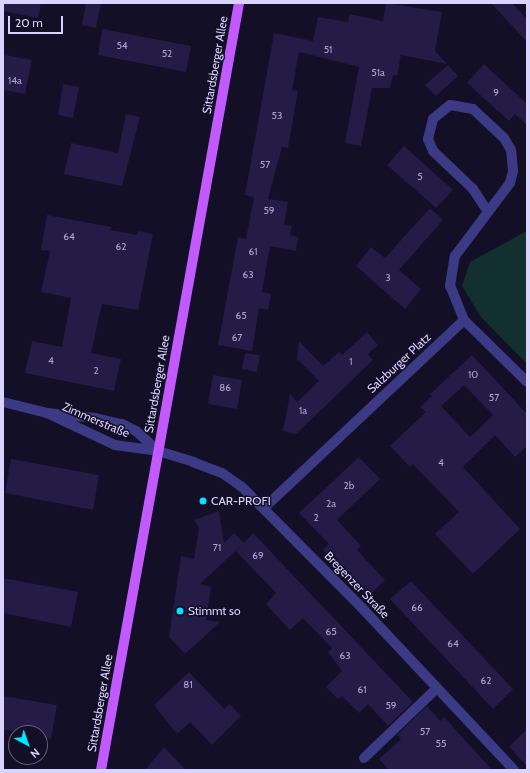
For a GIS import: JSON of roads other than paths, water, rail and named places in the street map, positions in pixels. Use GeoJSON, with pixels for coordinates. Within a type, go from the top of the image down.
{"type":"FeatureCollection","features":[{"type":"Feature","properties":{"kind":"main road","name":"Sittardsberger Allee"},"geometry":{"type":"LineString","coordinates":[[101,770],[239,3]]}},
{"type":"Feature","properties":{"kind":"street"},"geometry":{"type":"LineString","coordinates":[[488,212],[473,189],[433,151],[428,140],[433,119],[450,105],[473,110],[493,127],[511,150],[510,183],[455,256],[450,286],[464,320],[527,382]]}},
{"type":"Feature","properties":{"kind":"street","name":"Salzburger Platz"},"geometry":{"type":"LineString","coordinates":[[264,508],[464,320]]}},
{"type":"Feature","properties":{"kind":"street","name":"Zimmerstraße"},"geometry":{"type":"LineString","coordinates":[[3,402],[47,413],[95,418],[122,424],[136,430],[158,451]]}},
{"type":"Feature","properties":{"kind":"street","name":"Zimmerstraße"},"geometry":{"type":"LineString","coordinates":[[47,413],[116,445],[158,451]]}},
{"type":"Feature","properties":{"kind":"street","name":"Bregenzer Straße"},"geometry":{"type":"LineString","coordinates":[[158,451],[222,473],[242,487],[264,508],[514,770]]}},
{"type":"Feature","properties":{"kind":"street"},"geometry":{"type":"LineString","coordinates":[[364,758],[437,688]]}},
{"type":"Feature","properties":{"kind":"place","name":"CAR-PROFI"},"geometry":{"type":"Point","coordinates":[203,501]}},
{"type":"Feature","properties":{"kind":"place","name":"Stimmt so"},"geometry":{"type":"Point","coordinates":[180,611]}}]}
